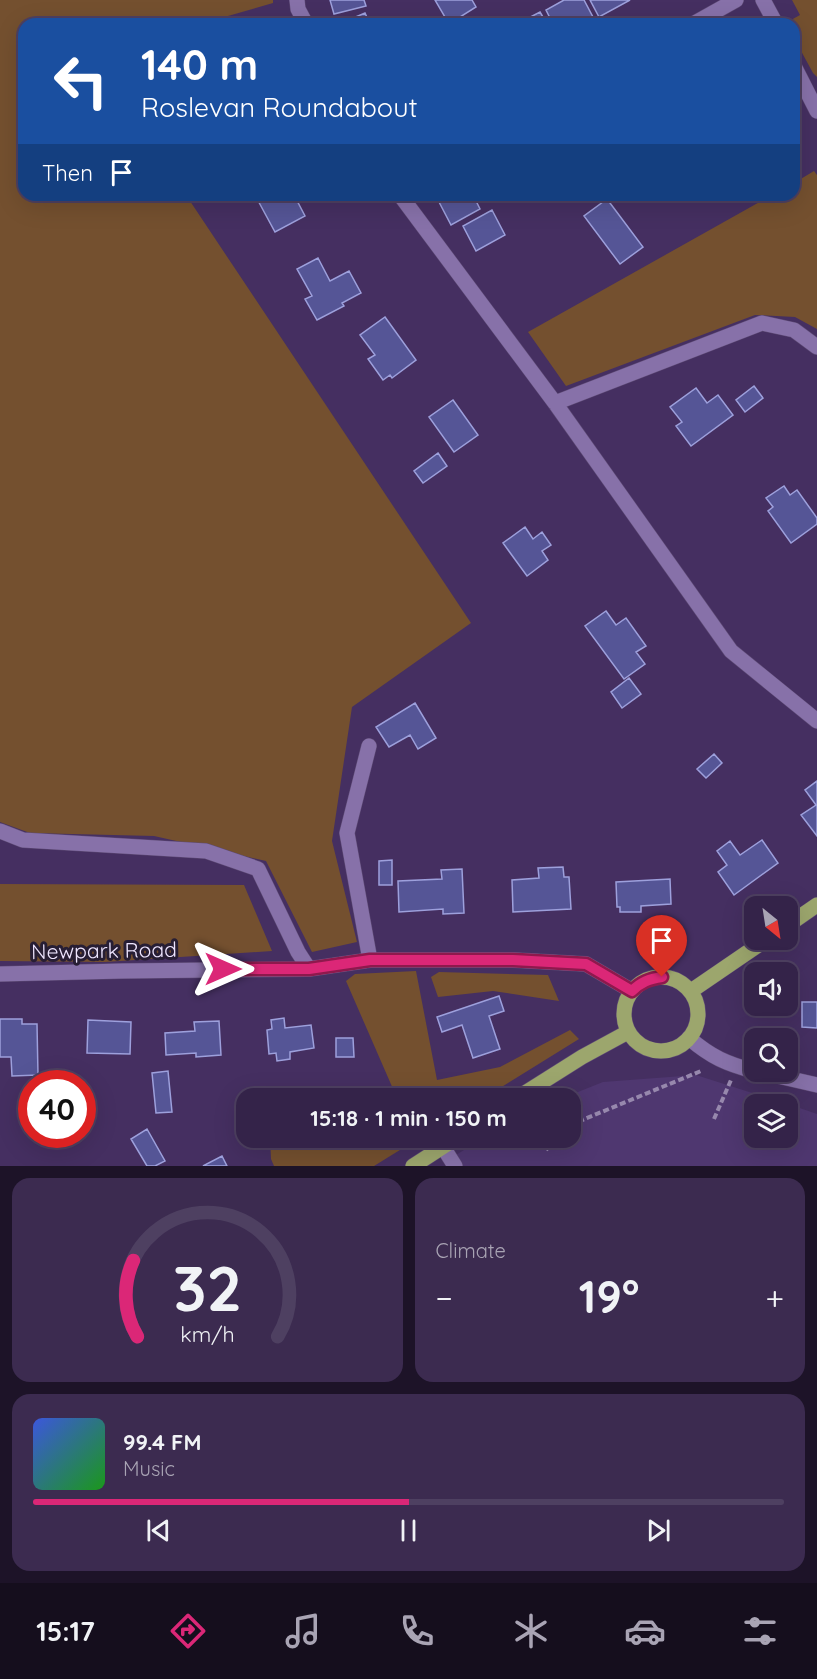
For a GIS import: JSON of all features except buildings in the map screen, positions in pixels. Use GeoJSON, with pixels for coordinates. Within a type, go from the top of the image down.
{"type":"FeatureCollection","features":[{"type":"Feature","properties":{"kind":"main road"},"geometry":{"type":"LineString","coordinates":[[798,918],[817,905]]}},
{"type":"Feature","properties":{"kind":"main road"},"geometry":{"type":"LineString","coordinates":[[691,992],[751,950]]}},
{"type":"Feature","properties":{"kind":"main road"},"geometry":{"type":"LineString","coordinates":[[662,977],[683,984],[691,992],[696,1003],[698,1015],[696,1028],[680,1046],[669,1051],[646,1048],[628,1032],[624,1011],[632,991],[640,983],[650,978],[662,977]]}},
{"type":"Feature","properties":{"kind":"main road"},"geometry":{"type":"LineString","coordinates":[[532,1088],[628,1032]]}},
{"type":"Feature","properties":{"kind":"main road"},"geometry":{"type":"LineString","coordinates":[[413,1166],[441,1148]]}},
{"type":"Feature","properties":{"kind":"street"},"geometry":{"type":"LineString","coordinates":[[297,0],[298,9],[303,18]]}},
{"type":"Feature","properties":{"kind":"street"},"geometry":{"type":"LineString","coordinates":[[704,18],[736,0]]}},
{"type":"Feature","properties":{"kind":"street"},"geometry":{"type":"LineString","coordinates":[[763,0],[773,18]]}},
{"type":"Feature","properties":{"kind":"street"},"geometry":{"type":"LineString","coordinates":[[800,78],[817,111]]}},
{"type":"Feature","properties":{"kind":"street"},"geometry":{"type":"LineString","coordinates":[[404,201],[555,403],[731,651],[817,721]]}},
{"type":"Feature","properties":{"kind":"street"},"geometry":{"type":"LineString","coordinates":[[555,403],[762,324],[794,330],[817,347]]}},
{"type":"Feature","properties":{"kind":"street"},"geometry":{"type":"LineString","coordinates":[[369,746],[347,833],[370,960]]}},
{"type":"Feature","properties":{"kind":"street"},"geometry":{"type":"LineString","coordinates":[[0,831],[22,840],[206,851],[258,869],[309,969]]}},
{"type":"Feature","properties":{"kind":"street","name":"Newpark Road"},"geometry":{"type":"LineString","coordinates":[[0,975],[123,970],[309,969],[370,960],[513,960],[586,964],[632,991]]}},
{"type":"Feature","properties":{"kind":"street"},"geometry":{"type":"LineString","coordinates":[[689,1038],[707,1053],[729,1065],[744,1068]]}},
{"type":"Feature","properties":{"kind":"street"},"geometry":{"type":"LineString","coordinates":[[798,1081],[817,1085]]}},
{"type":"Feature","properties":{"kind":"street"},"geometry":{"type":"LineString","coordinates":[[444,1148],[455,1166]]}},
{"type":"Feature","properties":{"kind":"path"},"geometry":{"type":"LineString","coordinates":[[581,1120],[701,1071]]}},
{"type":"Feature","properties":{"kind":"path"},"geometry":{"type":"LineString","coordinates":[[714,1119],[731,1079]]}},
{"type":"Feature","properties":{"kind":"shaded area"},"geometry":{"type":"Polygon","coordinates":[[[0,0],[273,0],[273,3],[221,18],[18,18],[18,201],[190,201],[471,623],[352,707],[332,841],[357,942],[312,952],[266,861],[154,836],[30,833],[0,822],[0,0]]]}},
{"type":"Feature","properties":{"kind":"shaded area"},"geometry":{"type":"Polygon","coordinates":[[[792,0],[817,0],[817,77],[800,49],[800,18],[795,18],[800,15],[792,0]]]}},
{"type":"Feature","properties":{"kind":"shaded area"},"geometry":{"type":"Polygon","coordinates":[[[814,171],[817,175],[817,329],[795,317],[755,315],[566,386],[528,332],[761,201],[800,201],[800,179],[814,171]]]}},
{"type":"Feature","properties":{"kind":"shaded area"},"geometry":{"type":"Polygon","coordinates":[[[0,884],[244,885],[272,951],[105,962],[0,961],[0,884]]]}},
{"type":"Feature","properties":{"kind":"shaded area"},"geometry":{"type":"Polygon","coordinates":[[[416,971],[437,1080],[500,1067],[570,1030],[579,1039],[500,1088],[393,1088],[346,981],[355,974],[416,971]]]}},
{"type":"Feature","properties":{"kind":"shaded area"},"geometry":{"type":"Polygon","coordinates":[[[439,972],[548,975],[559,1001],[493,991],[438,997],[431,977],[439,972]]]}},
{"type":"Feature","properties":{"kind":"shaded area"},"geometry":{"type":"Polygon","coordinates":[[[696,1075],[756,1094],[744,1094],[744,1148],[798,1148],[798,1107],[817,1114],[817,1166],[463,1166],[456,1155],[467,1148],[581,1148],[581,1091],[603,1082],[696,1075]]]}},
{"type":"Feature","properties":{"kind":"shaded area"},"geometry":{"type":"Polygon","coordinates":[[[270,1148],[403,1148],[374,1166],[274,1166],[270,1148]]]}},
{"type":"Feature","properties":{"kind":"route"},"geometry":{"type":"LineString","coordinates":[[223,969],[309,969],[370,960],[513,960],[586,964],[632,991],[640,983],[650,978],[662,977]]}}]}
